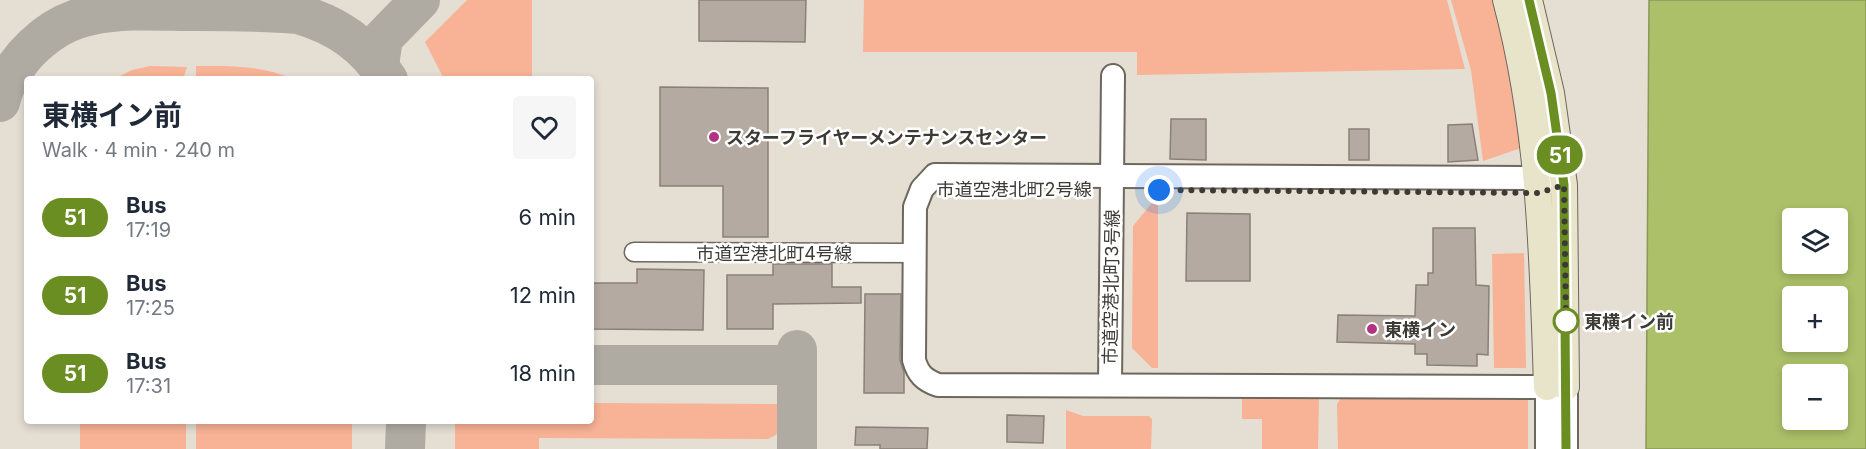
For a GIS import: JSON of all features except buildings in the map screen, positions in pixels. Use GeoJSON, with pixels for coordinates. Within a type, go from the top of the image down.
{"type":"FeatureCollection","features":[{"type":"Feature","properties":{"kind":"main road"},"geometry":{"type":"LineString","coordinates":[[1506,0],[1528,107],[1538,186],[1557,387]]}},
{"type":"Feature","properties":{"kind":"main road"},"geometry":{"type":"LineString","coordinates":[[1529,0],[1551,93],[1564,185],[1557,387]]}},
{"type":"Feature","properties":{"kind":"street","name":"市道空港北町3号線"},"geometry":{"type":"LineString","coordinates":[[1110,385],[1113,76]]}},
{"type":"Feature","properties":{"kind":"street","name":"市道空港北町2号線"},"geometry":{"type":"LineString","coordinates":[[1557,387],[938,385],[929,382],[917,369],[914,360],[915,207],[922,189],[1112,182],[1564,185]]}},
{"type":"Feature","properties":{"kind":"street","name":"市道空港北町4号線"},"geometry":{"type":"LineString","coordinates":[[634,252],[915,253]]}},
{"type":"Feature","properties":{"kind":"street"},"geometry":{"type":"LineString","coordinates":[[1547,449],[1557,387]]}},
{"type":"Feature","properties":{"kind":"street"},"geometry":{"type":"LineString","coordinates":[[1557,387],[1566,449]]}},
{"type":"Feature","properties":{"kind":"shaded area"},"geometry":{"type":"Polygon","coordinates":[[[467,0],[532,0],[532,76],[442,76],[425,42],[467,0]]]}},
{"type":"Feature","properties":{"kind":"shaded area"},"geometry":{"type":"Polygon","coordinates":[[[864,0],[1447,0],[1465,69],[1137,75],[1137,52],[863,52],[864,0]]]}},
{"type":"Feature","properties":{"kind":"shaded area"},"geometry":{"type":"Polygon","coordinates":[[[1451,0],[1494,0],[1509,62],[1524,147],[1483,161],[1471,70],[1451,0]]]}},
{"type":"Feature","properties":{"kind":"shaded area"},"geometry":{"type":"Polygon","coordinates":[[[1649,0],[1866,0],[1866,449],[1646,449],[1649,0]]]}},
{"type":"Feature","properties":{"kind":"shaded area"},"geometry":{"type":"Polygon","coordinates":[[[150,66],[187,67],[184,76],[120,76],[132,70],[150,66]]]}},
{"type":"Feature","properties":{"kind":"shaded area"},"geometry":{"type":"Polygon","coordinates":[[[196,66],[233,66],[286,76],[196,76],[196,66]]]}},
{"type":"Feature","properties":{"kind":"shaded area"},"geometry":{"type":"Polygon","coordinates":[[[1158,202],[1158,368],[1152,368],[1132,348],[1133,226],[1152,203],[1158,202]]]}},
{"type":"Feature","properties":{"kind":"shaded area"},"geometry":{"type":"Polygon","coordinates":[[[1524,253],[1526,368],[1494,368],[1492,254],[1524,253]]]}},
{"type":"Feature","properties":{"kind":"shaded area"},"geometry":{"type":"Polygon","coordinates":[[[1242,396],[1319,399],[1318,449],[1262,449],[1262,419],[1242,419],[1242,396]]]}},
{"type":"Feature","properties":{"kind":"shaded area"},"geometry":{"type":"Polygon","coordinates":[[[1341,398],[1528,400],[1528,449],[1338,449],[1337,404],[1341,398]]]}},
{"type":"Feature","properties":{"kind":"shaded area"},"geometry":{"type":"Polygon","coordinates":[[[594,403],[781,404],[781,425],[776,435],[768,439],[539,438],[539,449],[455,449],[455,424],[594,424],[594,403]]]}},
{"type":"Feature","properties":{"kind":"shaded area"},"geometry":{"type":"Polygon","coordinates":[[[1066,410],[1083,416],[1149,416],[1152,419],[1151,449],[1066,449],[1066,410]]]}},
{"type":"Feature","properties":{"kind":"shaded area"},"geometry":{"type":"Polygon","coordinates":[[[80,424],[186,424],[186,449],[80,449],[80,424]]]}},
{"type":"Feature","properties":{"kind":"shaded area"},"geometry":{"type":"Polygon","coordinates":[[[196,424],[352,424],[352,449],[196,449],[196,424]]]}},
{"type":"Feature","properties":{"kind":"taxiway"},"geometry":{"type":"LineString","coordinates":[[379,65],[383,38],[420,0]]}},
{"type":"Feature","properties":{"kind":"taxiway"},"geometry":{"type":"LineString","coordinates":[[0,102],[5,87],[22,59],[47,35],[76,19],[131,11],[248,11],[298,14],[338,30],[370,56],[385,76]]}},
{"type":"Feature","properties":{"kind":"taxiway"},"geometry":{"type":"LineString","coordinates":[[797,350],[797,449]]}},
{"type":"Feature","properties":{"kind":"taxiway"},"geometry":{"type":"LineString","coordinates":[[594,365],[781,365],[788,367],[797,377]]}},
{"type":"Feature","properties":{"kind":"taxiway"},"geometry":{"type":"LineString","coordinates":[[405,449],[406,424]]}},
{"type":"Feature","properties":{"kind":"bus line","name":"51"},"geometry":{"type":"LineString","coordinates":[[1529,0],[1551,93],[1564,185],[1566,449]]}},
{"type":"Feature","properties":{"kind":"place","name":"スターフライヤーメンテナンスセンター"},"geometry":{"type":"Point","coordinates":[714,137]}},
{"type":"Feature","properties":{"kind":"place","name":"東横イン前"},"geometry":{"type":"Point","coordinates":[1566,321]}},
{"type":"Feature","properties":{"kind":"place","name":"東横イン"},"geometry":{"type":"Point","coordinates":[1372,329]}},
{"type":"Feature","properties":{"kind":"route"},"geometry":{"type":"LineString","coordinates":[[1159,190],[1539,193],[1564,185],[1566,321]]}}]}
